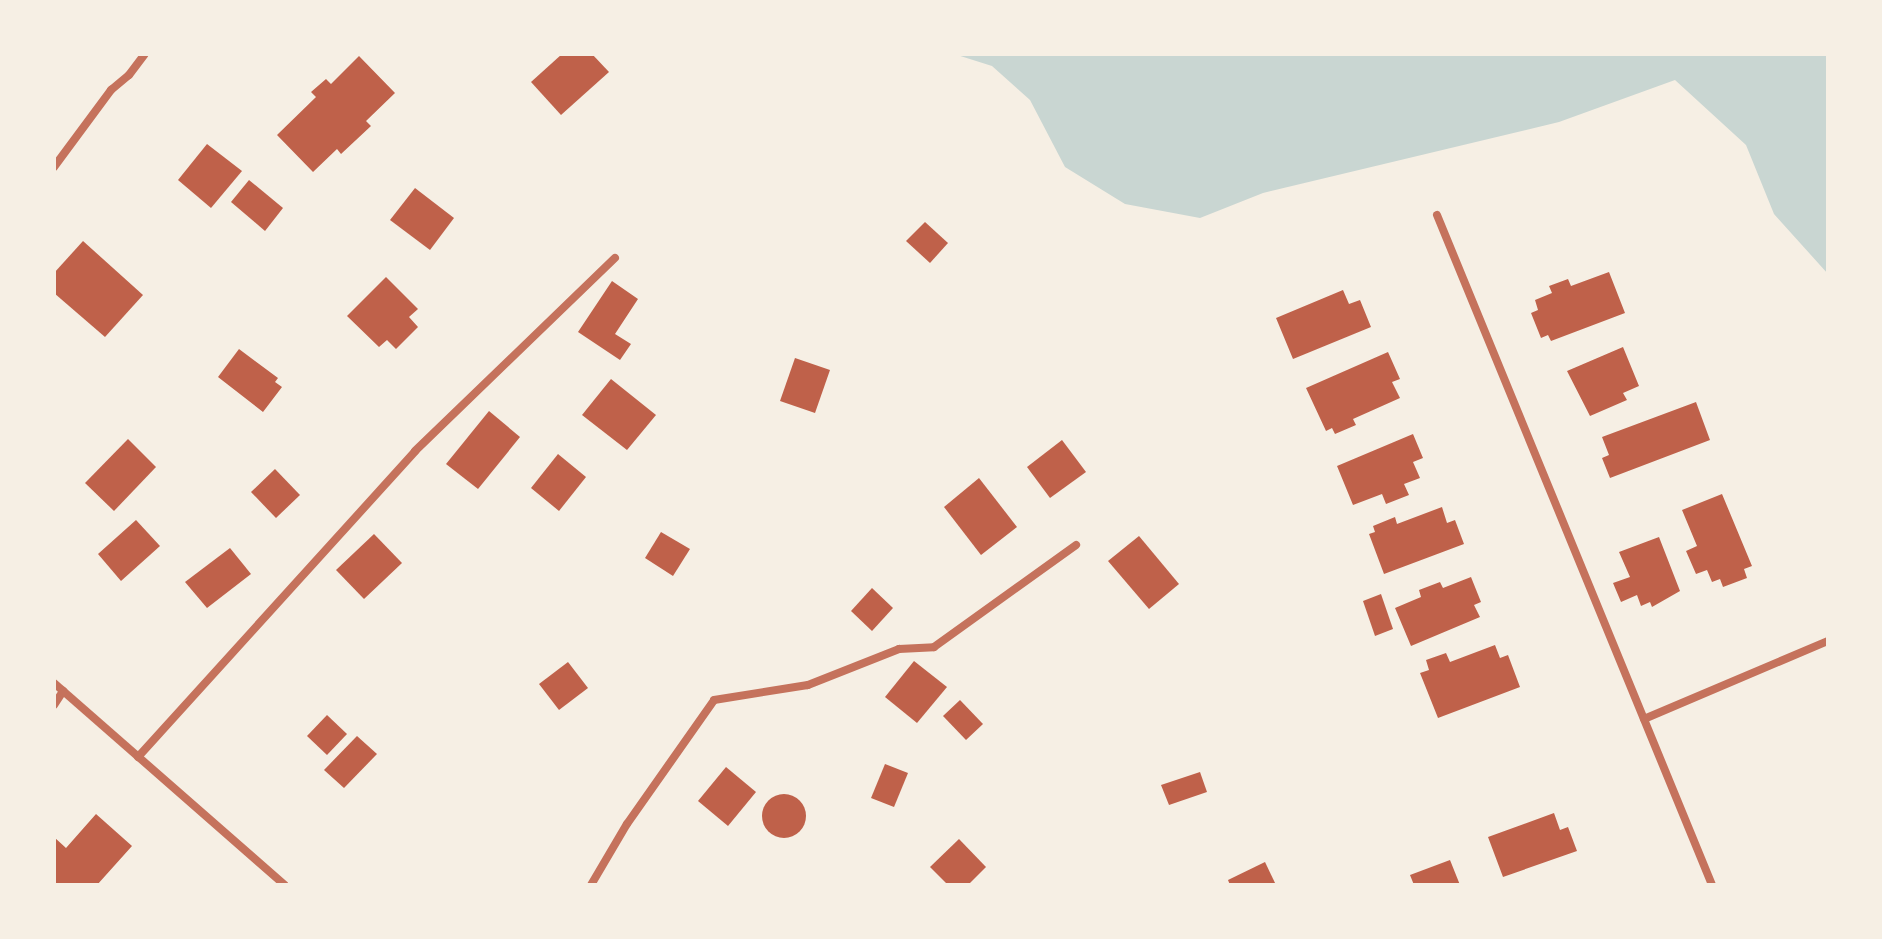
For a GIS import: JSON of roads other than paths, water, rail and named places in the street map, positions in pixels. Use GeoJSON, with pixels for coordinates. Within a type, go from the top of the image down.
{"type":"FeatureCollection","features":[{"type":"Feature","properties":{"kind":"street"},"geometry":{"type":"LineString","coordinates":[[54,167],[111,90],[129,75],[145,54]]}},
{"type":"Feature","properties":{"kind":"street"},"geometry":{"type":"LineString","coordinates":[[1437,215],[1712,885]]}},
{"type":"Feature","properties":{"kind":"street"},"geometry":{"type":"LineString","coordinates":[[138,757],[415,451],[615,258]]}},
{"type":"Feature","properties":{"kind":"street"},"geometry":{"type":"LineString","coordinates":[[591,885],[627,824],[714,700],[808,685],[899,649],[934,647],[1076,545]]}},
{"type":"Feature","properties":{"kind":"street"},"geometry":{"type":"LineString","coordinates":[[1644,719],[1828,641]]}},
{"type":"Feature","properties":{"kind":"street"},"geometry":{"type":"LineString","coordinates":[[54,683],[285,885]]}},
{"type":"Feature","properties":{"kind":"street"},"geometry":{"type":"LineString","coordinates":[[54,705],[63,691]]}}]}
